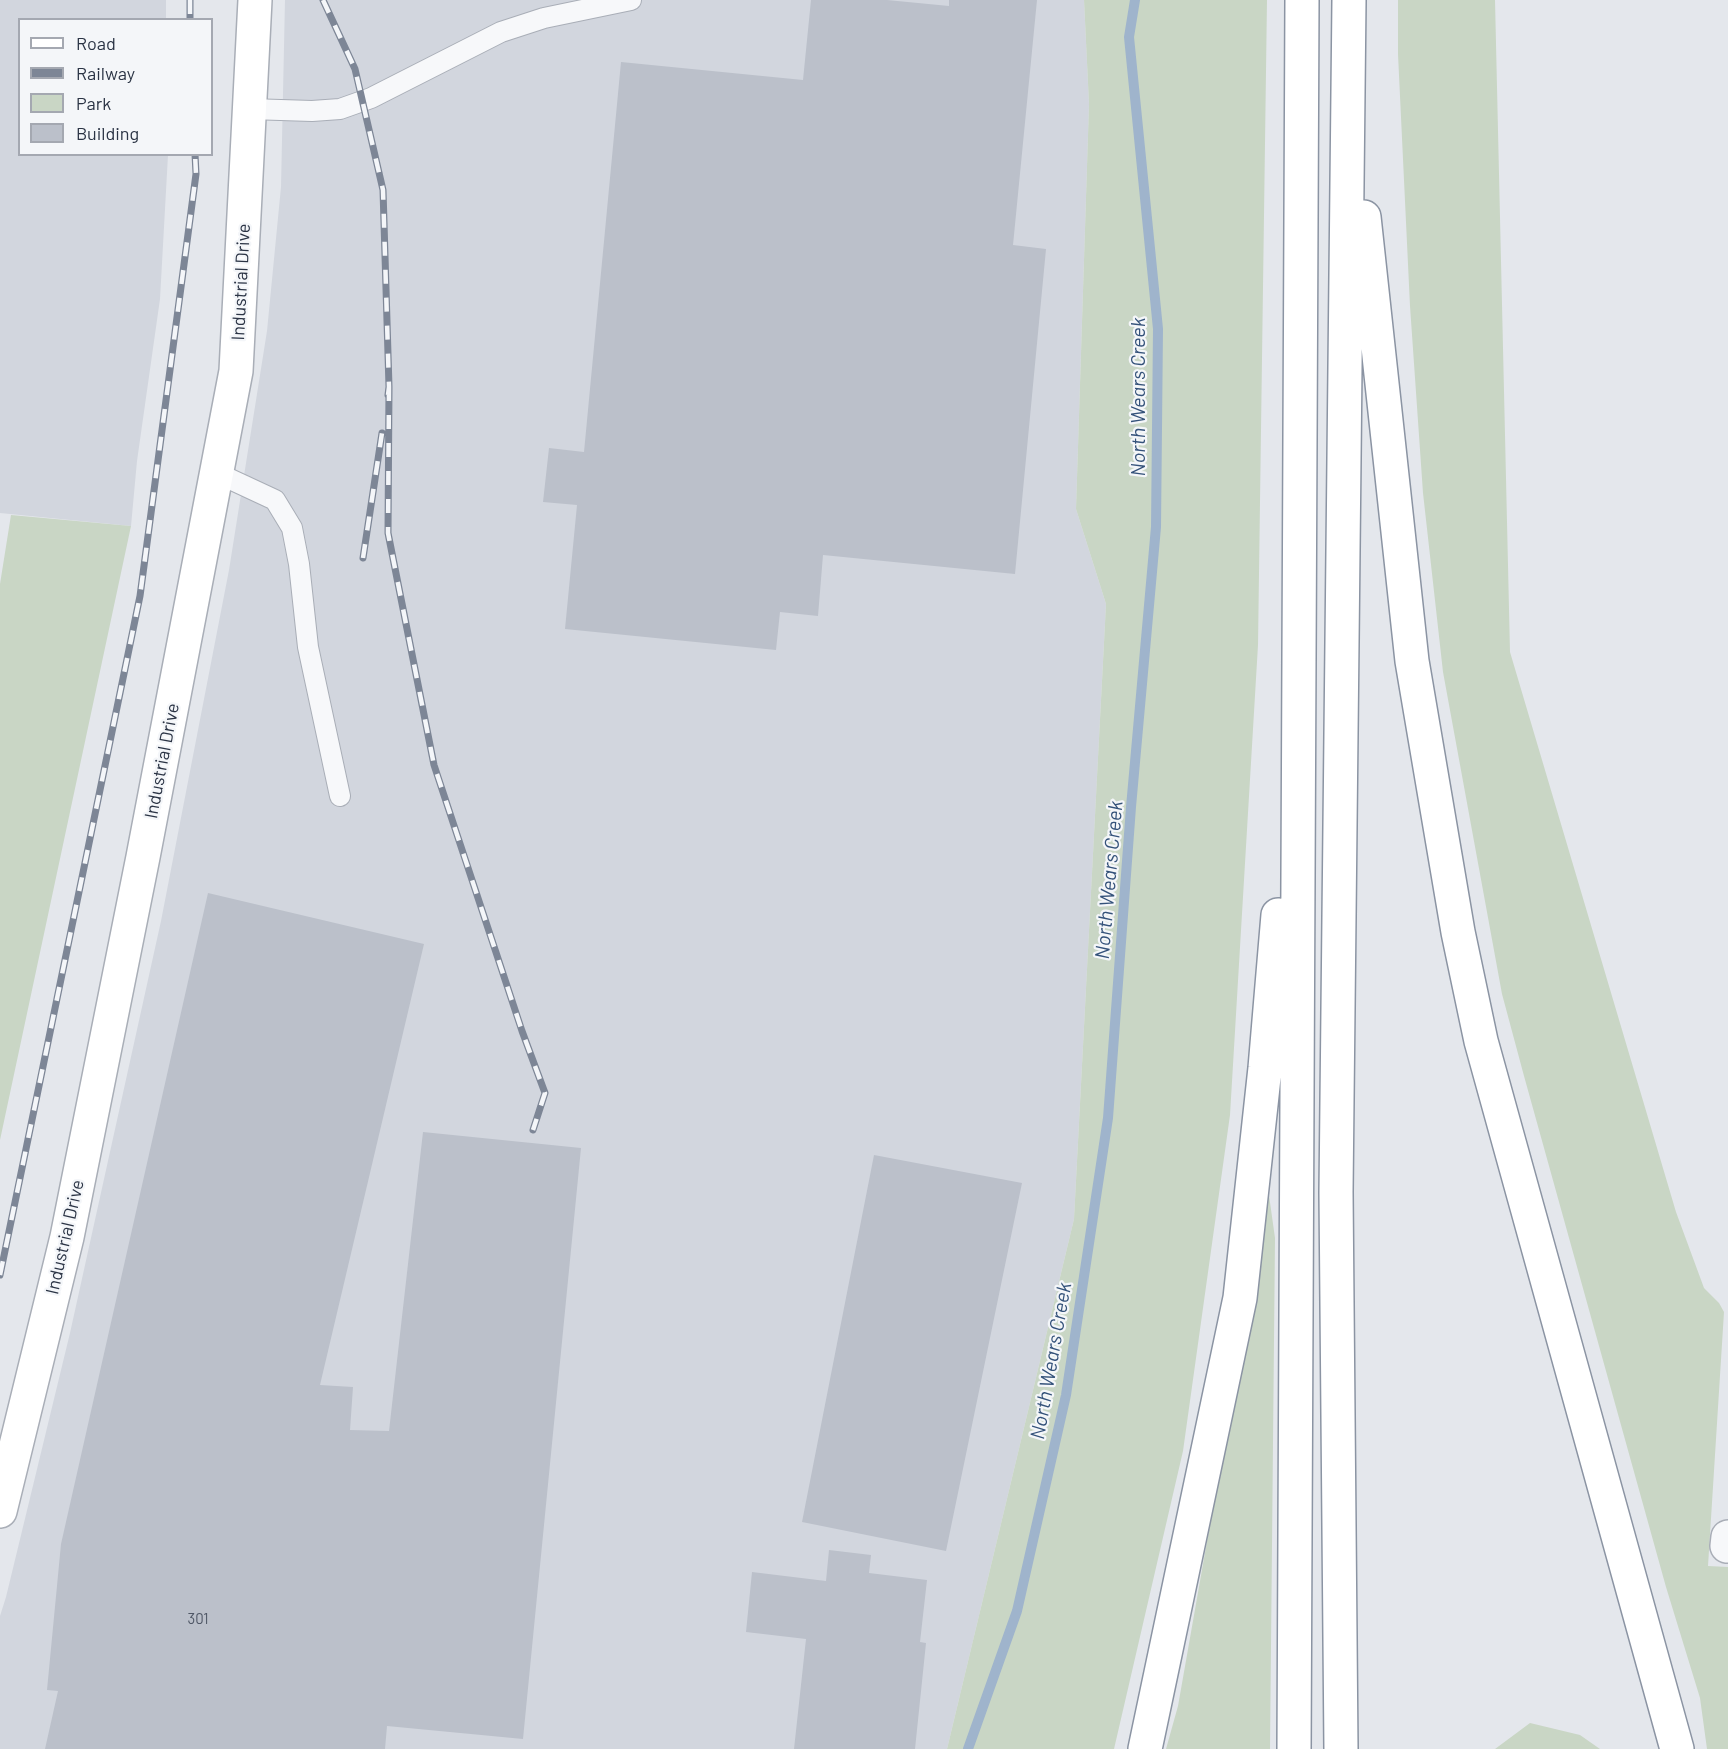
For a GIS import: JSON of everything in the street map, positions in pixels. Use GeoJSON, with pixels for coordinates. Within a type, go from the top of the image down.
{"type":"FeatureCollection","features":[{"type":"Feature","properties":{"kind":"main road","name":"Industrial Drive"},"geometry":{"type":"LineString","coordinates":[[0,1511],[67,1238],[144,857],[236,371],[255,0]]}},
{"type":"Feature","properties":{"kind":"main road"},"geometry":{"type":"LineString","coordinates":[[1294,1749],[1302,0]]}},
{"type":"Feature","properties":{"kind":"main road"},"geometry":{"type":"LineString","coordinates":[[1341,1749],[1336,1180],[1348,0]]}},
{"type":"Feature","properties":{"kind":"main road"},"geometry":{"type":"LineString","coordinates":[[1348,69],[1412,661],[1458,932],[1481,1041],[1677,1749]]}},
{"type":"Feature","properties":{"kind":"main road"},"geometry":{"type":"LineString","coordinates":[[1145,1749],[1239,1298],[1265,1068],[1299,686]]}},
{"type":"Feature","properties":{"kind":"street"},"geometry":{"type":"LineString","coordinates":[[1727,1546],[1728,1537]]}},
{"type":"Feature","properties":{"kind":"lane"},"geometry":{"type":"LineString","coordinates":[[249,110],[340,109],[371,98],[501,32],[544,18],[631,0]]}},
{"type":"Feature","properties":{"kind":"lane"},"geometry":{"type":"LineString","coordinates":[[217,473],[275,500],[292,528],[299,564],[308,647],[340,796]]}},
{"type":"Feature","properties":{"kind":"shaded area"},"geometry":{"type":"Polygon","coordinates":[[[0,0],[166,0],[166,18],[18,18],[18,156],[168,156],[160,299],[137,461],[131,526],[0,513],[0,0]]]}},
{"type":"Feature","properties":{"kind":"shaded area"},"geometry":{"type":"Polygon","coordinates":[[[285,0],[1084,0],[1089,104],[1076,509],[1106,604],[1074,1219],[947,1749],[0,1749],[0,1616],[70,1333],[161,921],[229,570],[267,331],[281,187],[285,0]]]}},
{"type":"Feature","properties":{"kind":"green space"},"geometry":{"type":"Polygon","coordinates":[[[1084,0],[1267,0],[1258,645],[1230,1115],[1183,1451],[1114,1749],[947,1749],[1074,1219],[1106,604],[1076,509],[1089,104],[1084,0]]]}},
{"type":"Feature","properties":{"kind":"green space"},"geometry":{"type":"Polygon","coordinates":[[[1398,0],[1495,0],[1510,652],[1676,1212],[1704,1288],[1719,1303],[1724,1312],[1708,1566],[1728,1567],[1728,1749],[1707,1749],[1700,1698],[1666,1587],[1502,994],[1443,672],[1423,493],[1410,306],[1398,54],[1398,0]]]}},
{"type":"Feature","properties":{"kind":"green space"},"geometry":{"type":"Polygon","coordinates":[[[11,515],[131,526],[0,1140],[0,584],[11,515]]]}},
{"type":"Feature","properties":{"kind":"green space"},"geometry":{"type":"Polygon","coordinates":[[[1266,1174],[1275,1238],[1270,1749],[1166,1749],[1178,1706],[1243,1337],[1266,1174]]]}},
{"type":"Feature","properties":{"kind":"green space"},"geometry":{"type":"Polygon","coordinates":[[[1530,1723],[1580,1735],[1600,1749],[1495,1749],[1530,1723]]]}},
{"type":"Feature","properties":{"kind":"building"},"geometry":{"type":"Polygon","coordinates":[[[811,0],[887,0],[949,6],[949,0],[1037,0],[1013,245],[1046,249],[1015,574],[823,555],[818,616],[780,612],[776,650],[565,629],[577,505],[543,502],[549,448],[584,452],[621,62],[803,80],[811,0]]]}},
{"type":"Feature","properties":{"kind":"building"},"geometry":{"type":"Polygon","coordinates":[[[208,893],[424,944],[320,1385],[353,1387],[350,1430],[389,1431],[423,1132],[581,1148],[523,1739],[387,1726],[385,1749],[45,1749],[58,1691],[47,1690],[61,1544],[208,893]]]}},
{"type":"Feature","properties":{"kind":"building"},"geometry":{"type":"Polygon","coordinates":[[[874,1155],[1022,1183],[946,1551],[802,1522],[874,1155]]]}},
{"type":"Feature","properties":{"kind":"building"},"geometry":{"type":"Polygon","coordinates":[[[829,1550],[871,1555],[869,1573],[927,1580],[920,1642],[926,1643],[915,1749],[794,1749],[806,1639],[746,1632],[752,1572],[826,1581],[829,1550]]]}},
{"type":"Feature","properties":{"kind":"waterway","name":"North Wears Creek"},"geometry":{"type":"LineString","coordinates":[[968,1749],[1017,1611],[1066,1395],[1108,1118],[1131,807],[1156,527],[1158,329],[1129,37],[1135,0]]}},
{"type":"Feature","properties":{"kind":"railway"},"geometry":{"type":"LineString","coordinates":[[190,0],[190,18]]}},
{"type":"Feature","properties":{"kind":"railway"},"geometry":{"type":"LineString","coordinates":[[323,0],[355,69],[383,190],[388,395]]}},
{"type":"Feature","properties":{"kind":"railway"},"geometry":{"type":"LineString","coordinates":[[0,1275],[140,596],[196,174],[195,156]]}},
{"type":"Feature","properties":{"kind":"railway"},"geometry":{"type":"LineString","coordinates":[[389,387],[388,533],[434,765],[522,1031],[545,1093],[533,1130]]}},
{"type":"Feature","properties":{"kind":"railway"},"geometry":{"type":"LineString","coordinates":[[363,558],[382,433]]}}]}
